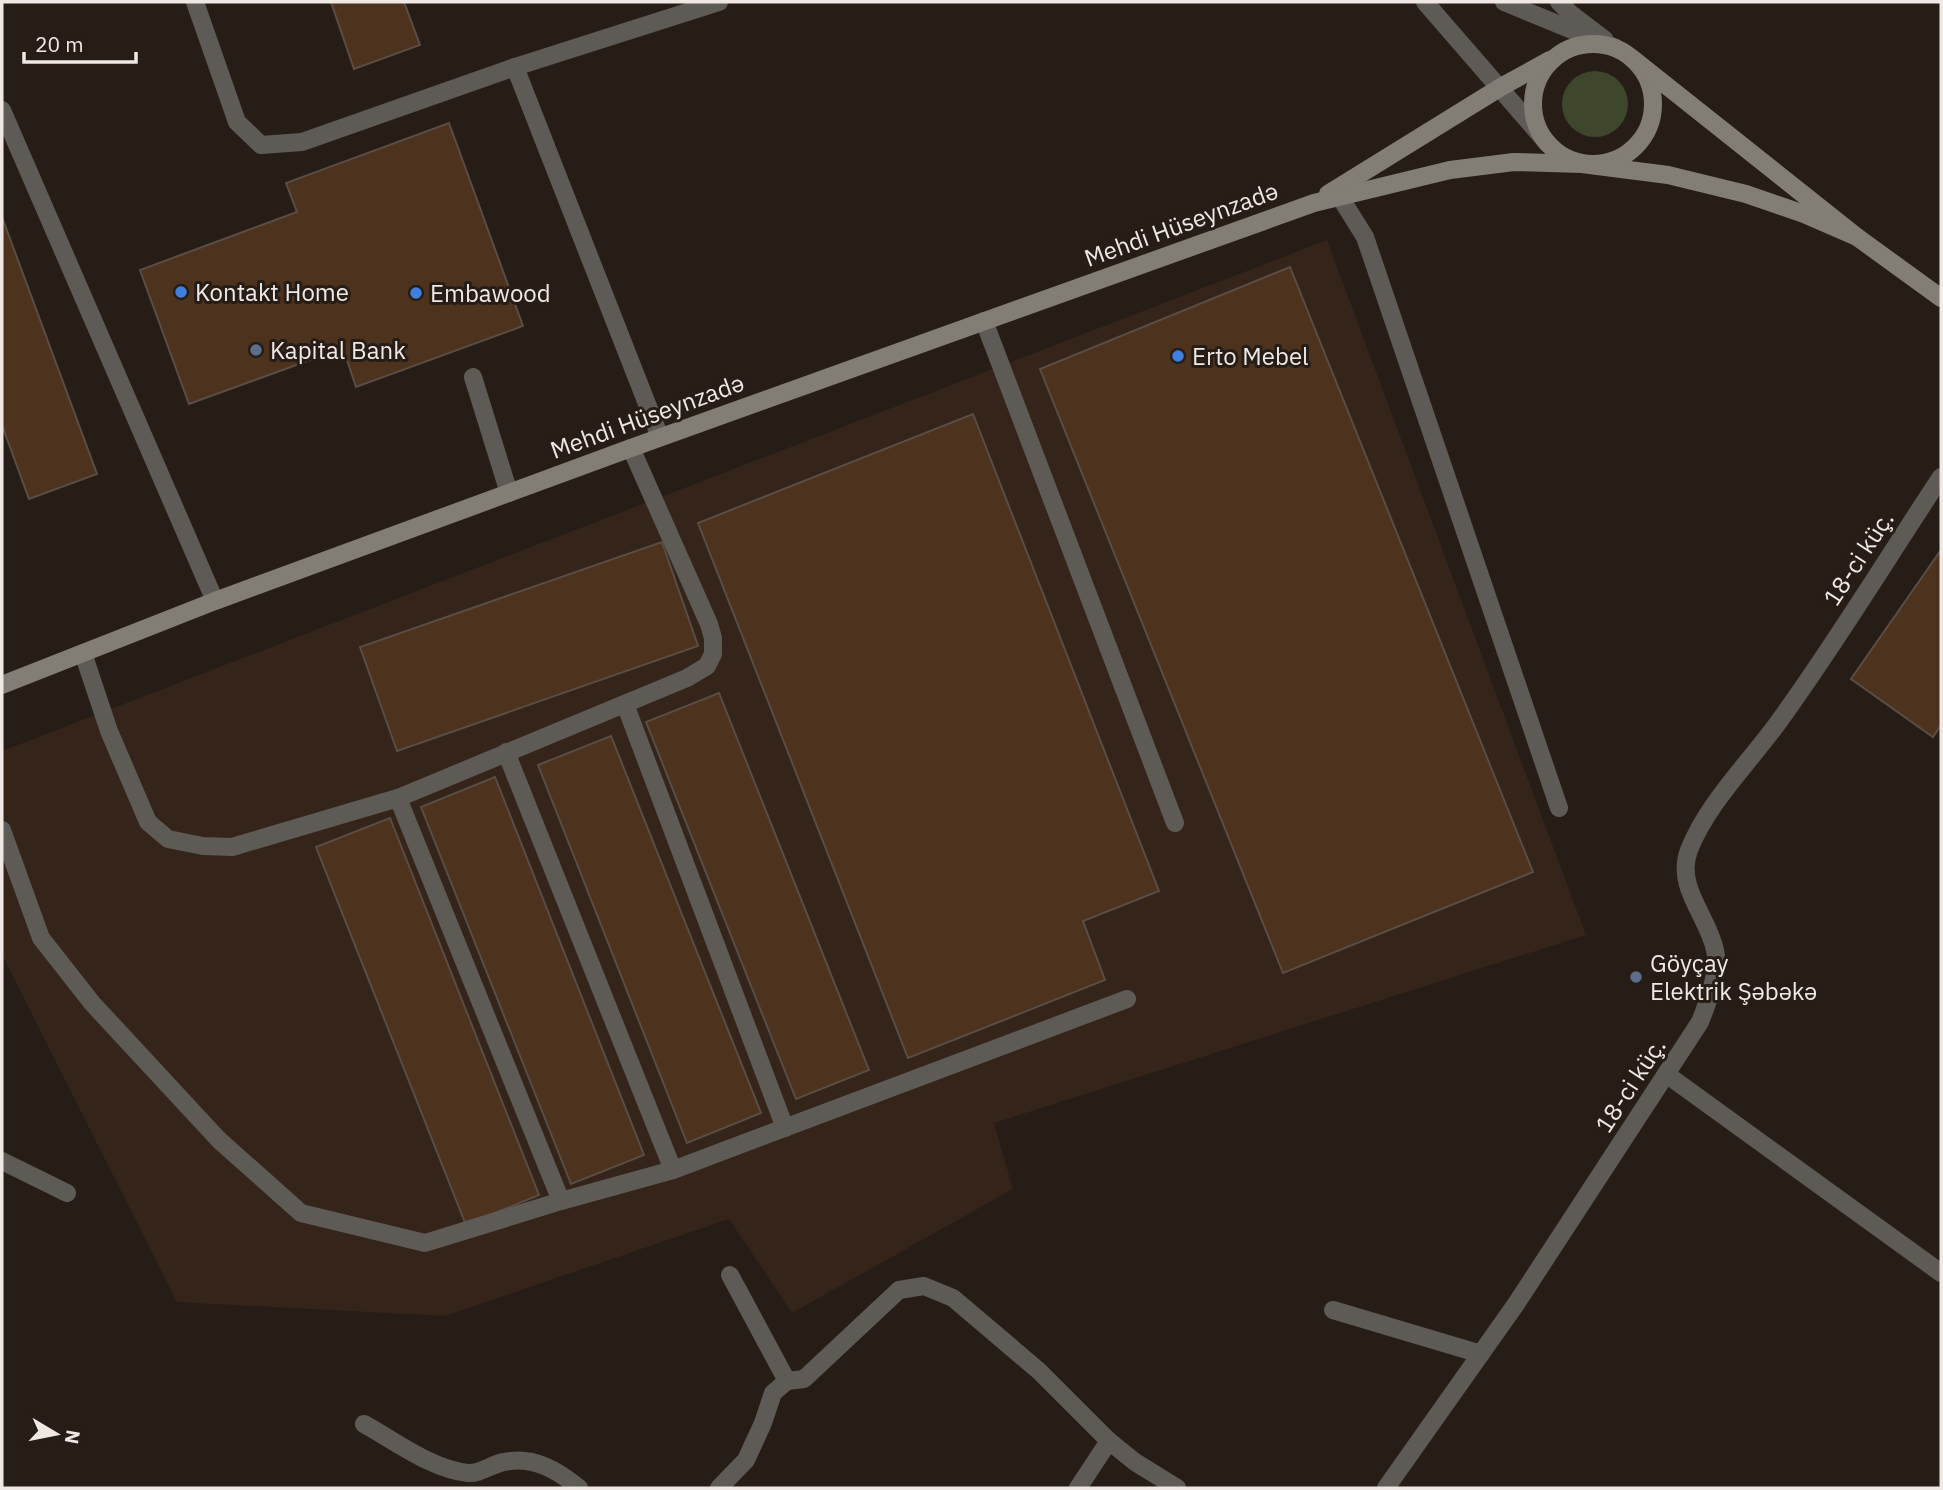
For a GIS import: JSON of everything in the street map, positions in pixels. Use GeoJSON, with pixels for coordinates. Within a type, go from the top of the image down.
{"type":"FeatureCollection","features":[{"type":"Feature","properties":{"kind":"main road"},"geometry":{"type":"LineString","coordinates":[[1314,203],[1501,87],[1577,46],[1597,44],[1616,48],[1633,59],[1857,237],[1941,298]]}},
{"type":"Feature","properties":{"kind":"main road"},"geometry":{"type":"LineString","coordinates":[[1560,54],[1545,68],[1536,86],[1533,106],[1537,126],[1548,144],[1563,156],[1582,164],[1668,175],[1746,194],[1804,214],[1857,237]]}},
{"type":"Feature","properties":{"kind":"main road"},"geometry":{"type":"LineString","coordinates":[[1314,203],[1450,170],[1514,162],[1602,164],[1620,158],[1636,146],[1647,130],[1653,112],[1652,92],[1645,74],[1633,59]]}},
{"type":"Feature","properties":{"kind":"main road","name":"Mehdi Hüseynzadə"},"geometry":{"type":"LineString","coordinates":[[2,685],[215,601],[631,447],[1314,203]]}},
{"type":"Feature","properties":{"kind":"street"},"geometry":{"type":"LineString","coordinates":[[195,2],[237,122],[261,145],[302,142],[515,67],[719,2]]}},
{"type":"Feature","properties":{"kind":"street"},"geometry":{"type":"LineString","coordinates":[[1426,2],[1548,144]]}},
{"type":"Feature","properties":{"kind":"street"},"geometry":{"type":"LineString","coordinates":[[1503,2],[1616,48]]}},
{"type":"Feature","properties":{"kind":"street"},"geometry":{"type":"LineString","coordinates":[[1559,2],[1570,14],[1616,48]]}},
{"type":"Feature","properties":{"kind":"street"},"geometry":{"type":"LineString","coordinates":[[515,67],[660,437]]}},
{"type":"Feature","properties":{"kind":"street"},"geometry":{"type":"LineString","coordinates":[[2,110],[215,601]]}},
{"type":"Feature","properties":{"kind":"street"},"geometry":{"type":"LineString","coordinates":[[1340,197],[1365,237],[1559,808]]}},
{"type":"Feature","properties":{"kind":"street"},"geometry":{"type":"LineString","coordinates":[[984,321],[1175,823]]}},
{"type":"Feature","properties":{"kind":"street"},"geometry":{"type":"LineString","coordinates":[[473,376],[509,493]]}},
{"type":"Feature","properties":{"kind":"street"},"geometry":{"type":"LineString","coordinates":[[83,653],[109,731],[148,822],[168,839],[203,846],[232,847],[398,798],[687,678],[707,666],[713,654],[713,638],[709,624],[631,447]]}},
{"type":"Feature","properties":{"kind":"street","name":"18-ci küç."},"geometry":{"type":"LineString","coordinates":[[1386,1488],[1516,1304],[1700,1021],[1712,991],[1716,953],[1707,923],[1690,894],[1685,871],[1689,852],[1705,819],[1781,719],[1941,477]]}},
{"type":"Feature","properties":{"kind":"street"},"geometry":{"type":"LineString","coordinates":[[625,704],[785,1128]]}},
{"type":"Feature","properties":{"kind":"street"},"geometry":{"type":"LineString","coordinates":[[506,752],[673,1170]]}},
{"type":"Feature","properties":{"kind":"street"},"geometry":{"type":"LineString","coordinates":[[398,798],[561,1201]]}},
{"type":"Feature","properties":{"kind":"street"},"geometry":{"type":"LineString","coordinates":[[2,830],[41,938],[92,1003],[219,1140],[300,1213],[425,1243],[673,1170],[1127,999]]}},
{"type":"Feature","properties":{"kind":"street"},"geometry":{"type":"LineString","coordinates":[[1666,1074],[1941,1273]]}},
{"type":"Feature","properties":{"kind":"street"},"geometry":{"type":"LineString","coordinates":[[2,1161],[67,1193]]}},
{"type":"Feature","properties":{"kind":"street"},"geometry":{"type":"LineString","coordinates":[[730,1275],[787,1381]]}},
{"type":"Feature","properties":{"kind":"street"},"geometry":{"type":"LineString","coordinates":[[719,1488],[746,1460],[773,1393],[787,1381],[804,1379],[899,1290],[924,1286],[953,1298],[1039,1371],[1109,1441],[1135,1462],[1177,1488]]}},
{"type":"Feature","properties":{"kind":"street"},"geometry":{"type":"LineString","coordinates":[[1333,1310],[1481,1354]]}},
{"type":"Feature","properties":{"kind":"street"},"geometry":{"type":"LineString","coordinates":[[364,1424],[442,1467],[471,1474],[506,1461],[532,1462],[555,1469],[579,1488]]}},
{"type":"Feature","properties":{"kind":"street"},"geometry":{"type":"LineString","coordinates":[[1077,1488],[1109,1441]]}},
{"type":"Feature","properties":{"kind":"shaded area"},"geometry":{"type":"Polygon","coordinates":[[[1327,240],[1586,935],[994,1123],[1013,1189],[792,1313],[729,1219],[445,1316],[177,1302],[2,955],[2,751],[1327,240]]]}},
{"type":"Feature","properties":{"kind":"green space"},"geometry":{"type":"Polygon","coordinates":[[[1595,71],[1608,74],[1618,81],[1625,91],[1628,104],[1625,117],[1618,127],[1608,134],[1595,137],[1582,134],[1572,127],[1565,117],[1562,104],[1565,91],[1572,81],[1582,74],[1595,71]]]}},
{"type":"Feature","properties":{"kind":"building"},"geometry":{"type":"Polygon","coordinates":[[[331,2],[404,2],[420,45],[354,69],[331,2]]]}},
{"type":"Feature","properties":{"kind":"building"},"geometry":{"type":"Polygon","coordinates":[[[449,123],[523,326],[356,387],[343,348],[189,404],[140,270],[297,212],[286,183],[449,123]]]}},
{"type":"Feature","properties":{"kind":"building"},"geometry":{"type":"Polygon","coordinates":[[[2,217],[97,474],[29,499],[2,425],[2,217]]]}},
{"type":"Feature","properties":{"kind":"building"},"geometry":{"type":"Polygon","coordinates":[[[1290,267],[1533,872],[1283,973],[1040,369],[1290,267]]]}},
{"type":"Feature","properties":{"kind":"building"},"geometry":{"type":"Polygon","coordinates":[[[973,414],[1159,891],[1083,921],[1105,980],[908,1058],[698,523],[973,414]]]}},
{"type":"Feature","properties":{"kind":"building"},"geometry":{"type":"Polygon","coordinates":[[[662,542],[698,646],[397,751],[360,647],[662,542]]]}},
{"type":"Feature","properties":{"kind":"building"},"geometry":{"type":"Polygon","coordinates":[[[1941,550],[1941,725],[1933,737],[1851,679],[1941,550]]]}},
{"type":"Feature","properties":{"kind":"building"},"geometry":{"type":"Polygon","coordinates":[[[719,693],[869,1070],[796,1099],[646,722],[719,693]]]}},
{"type":"Feature","properties":{"kind":"building"},"geometry":{"type":"Polygon","coordinates":[[[611,736],[761,1113],[687,1143],[538,765],[611,736]]]}},
{"type":"Feature","properties":{"kind":"building"},"geometry":{"type":"Polygon","coordinates":[[[495,777],[644,1155],[571,1184],[421,807],[495,777]]]}},
{"type":"Feature","properties":{"kind":"building"},"geometry":{"type":"Polygon","coordinates":[[[390,818],[539,1195],[466,1225],[316,847],[390,818]]]}},
{"type":"Feature","properties":{"kind":"place","name":"Kontakt Home"},"geometry":{"type":"Point","coordinates":[181,292]}},
{"type":"Feature","properties":{"kind":"place","name":"Embawood"},"geometry":{"type":"Point","coordinates":[416,293]}},
{"type":"Feature","properties":{"kind":"place","name":"Kapital Bank"},"geometry":{"type":"Point","coordinates":[256,350]}},
{"type":"Feature","properties":{"kind":"place","name":"Erto Mebel"},"geometry":{"type":"Point","coordinates":[1178,356]}},
{"type":"Feature","properties":{"kind":"place","name":"Göyçay Elektrik Şəbəkə"},"geometry":{"type":"Point","coordinates":[1636,977]}}]}
